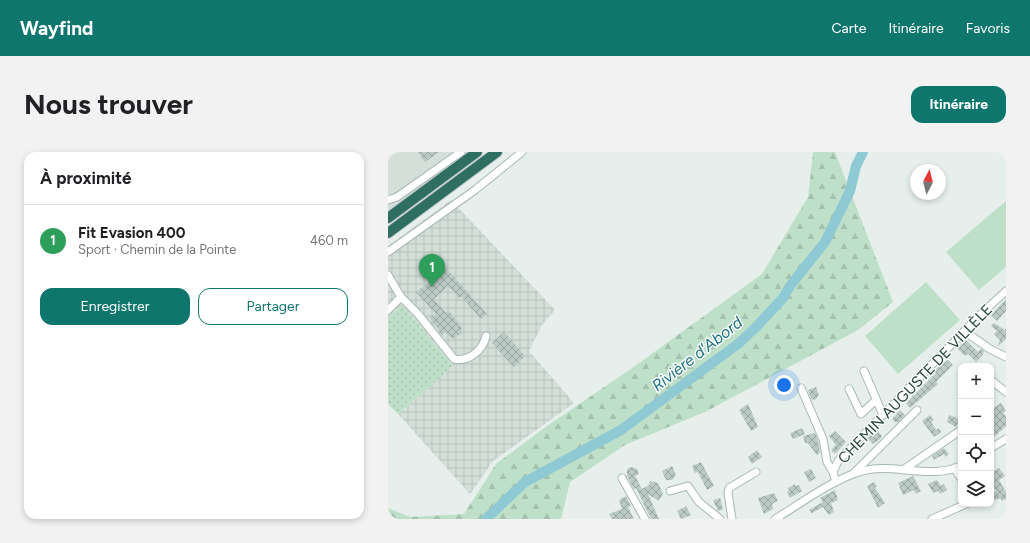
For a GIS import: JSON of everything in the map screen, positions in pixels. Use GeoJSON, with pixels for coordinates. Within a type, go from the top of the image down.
{"type":"FeatureCollection","features":[{"type":"Feature","properties":{"kind":"highway"},"geometry":{"type":"LineString","coordinates":[[388,209],[405,203],[473,152]]}},
{"type":"Feature","properties":{"kind":"highway"},"geometry":{"type":"LineString","coordinates":[[388,218],[477,152]]}},
{"type":"Feature","properties":{"kind":"highway"},"geometry":{"type":"LineString","coordinates":[[388,233],[497,152]]}},
{"type":"Feature","properties":{"kind":"street"},"geometry":{"type":"LineString","coordinates":[[388,200],[397,198],[461,152]]}},
{"type":"Feature","properties":{"kind":"street"},"geometry":{"type":"LineString","coordinates":[[388,252],[480,186],[522,152]]}},
{"type":"Feature","properties":{"kind":"street"},"geometry":{"type":"LineString","coordinates":[[388,275],[401,297],[454,359],[465,358],[477,353],[484,343],[486,336]]}},
{"type":"Feature","properties":{"kind":"street","name":"CHEMIN AUGUSTE DE VILLÈLE"},"geometry":{"type":"LineString","coordinates":[[836,482],[834,472],[838,461],[964,331],[1006,291]]}},
{"type":"Feature","properties":{"kind":"street"},"geometry":{"type":"LineString","coordinates":[[388,310],[401,297]]}},
{"type":"Feature","properties":{"kind":"street"},"geometry":{"type":"LineString","coordinates":[[964,331],[990,349],[1006,357]]}},
{"type":"Feature","properties":{"kind":"street"},"geometry":{"type":"LineString","coordinates":[[864,371],[884,415]]}},
{"type":"Feature","properties":{"kind":"street"},"geometry":{"type":"LineString","coordinates":[[994,382],[1006,392]]}},
{"type":"Feature","properties":{"kind":"street"},"geometry":{"type":"LineString","coordinates":[[801,388],[823,439],[826,462],[834,472]]}},
{"type":"Feature","properties":{"kind":"street"},"geometry":{"type":"LineString","coordinates":[[849,389],[860,414],[876,400]]}},
{"type":"Feature","properties":{"kind":"street"},"geometry":{"type":"LineString","coordinates":[[855,472],[917,410]]}},
{"type":"Feature","properties":{"kind":"street"},"geometry":{"type":"LineString","coordinates":[[903,470],[958,432]]}},
{"type":"Feature","properties":{"kind":"street"},"geometry":{"type":"LineString","coordinates":[[994,446],[1006,439]]}},
{"type":"Feature","properties":{"kind":"street"},"geometry":{"type":"LineString","coordinates":[[775,519],[855,472],[874,468],[903,470],[957,467]]}},
{"type":"Feature","properties":{"kind":"street"},"geometry":{"type":"LineString","coordinates":[[732,519],[728,493],[729,488],[756,472]]}},
{"type":"Feature","properties":{"kind":"street"},"geometry":{"type":"LineString","coordinates":[[622,478],[645,519]]}},
{"type":"Feature","properties":{"kind":"street"},"geometry":{"type":"LineString","coordinates":[[670,491],[688,486],[698,502],[720,519]]}},
{"type":"Feature","properties":{"kind":"street"},"geometry":{"type":"LineString","coordinates":[[932,519],[959,507]]}},
{"type":"Feature","properties":{"kind":"shaded area"},"geometry":{"type":"Polygon","coordinates":[[[388,152],[467,152],[388,211],[388,152]]]}},
{"type":"Feature","properties":{"kind":"shaded area"},"geometry":{"type":"Polygon","coordinates":[[[451,200],[555,310],[542,325],[529,351],[574,403],[493,461],[470,494],[398,414],[453,366],[402,305],[388,318],[388,246],[451,200]]]}},
{"type":"Feature","properties":{"kind":"green space"},"geometry":{"type":"Polygon","coordinates":[[[813,152],[835,152],[893,302],[858,330],[705,412],[625,445],[570,482],[561,519],[388,519],[388,508],[410,517],[464,514],[496,464],[547,426],[635,366],[762,274],[808,197],[813,152]]]}},
{"type":"Feature","properties":{"kind":"green space"},"geometry":{"type":"Polygon","coordinates":[[[1006,201],[1006,267],[979,290],[946,252],[1006,201]]]}},
{"type":"Feature","properties":{"kind":"green space"},"geometry":{"type":"Polygon","coordinates":[[[926,282],[960,320],[898,374],[865,336],[926,282]]]}},
{"type":"Feature","properties":{"kind":"green space"},"geometry":{"type":"Polygon","coordinates":[[[402,305],[453,366],[398,414],[388,404],[388,318],[402,305]]]}},
{"type":"Feature","properties":{"kind":"building"},"geometry":{"type":"Polygon","coordinates":[[[418,152],[439,152],[425,162],[418,152]]]}},
{"type":"Feature","properties":{"kind":"building"},"geometry":{"type":"Polygon","coordinates":[[[447,269],[487,314],[481,319],[461,296],[459,298],[448,286],[434,299],[446,313],[449,311],[461,327],[462,333],[453,339],[445,332],[442,335],[430,318],[436,314],[416,292],[447,269]]]}},
{"type":"Feature","properties":{"kind":"building"},"geometry":{"type":"Polygon","coordinates":[[[1006,299],[1006,311],[997,321],[991,315],[1006,299]]]}},
{"type":"Feature","properties":{"kind":"building"},"geometry":{"type":"Polygon","coordinates":[[[994,323],[1005,330],[1006,327],[1006,339],[997,347],[1000,340],[994,334],[997,331],[991,326],[994,323]]]}},
{"type":"Feature","properties":{"kind":"building"},"geometry":{"type":"Polygon","coordinates":[[[504,332],[525,356],[514,367],[492,343],[504,332]]]}},
{"type":"Feature","properties":{"kind":"building"},"geometry":{"type":"Polygon","coordinates":[[[965,339],[978,352],[981,349],[984,351],[982,356],[976,362],[968,354],[965,356],[958,349],[965,339]]]}},
{"type":"Feature","properties":{"kind":"building"},"geometry":{"type":"Polygon","coordinates":[[[948,360],[953,365],[936,382],[938,384],[910,408],[906,403],[936,373],[934,372],[939,366],[948,360]]]}},
{"type":"Feature","properties":{"kind":"building"},"geometry":{"type":"Polygon","coordinates":[[[816,387],[819,395],[815,400],[811,399],[808,390],[816,387]]]}},
{"type":"Feature","properties":{"kind":"building"},"geometry":{"type":"Polygon","coordinates":[[[1001,403],[1006,411],[1003,413],[1006,417],[1006,426],[994,437],[994,435],[994,408],[1001,403]]]}},
{"type":"Feature","properties":{"kind":"building"},"geometry":{"type":"Polygon","coordinates":[[[748,404],[758,427],[751,431],[739,410],[748,404]]]}},
{"type":"Feature","properties":{"kind":"building"},"geometry":{"type":"Polygon","coordinates":[[[900,410],[905,415],[898,422],[895,422],[892,419],[900,410]]]}},
{"type":"Feature","properties":{"kind":"building"},"geometry":{"type":"Polygon","coordinates":[[[930,415],[934,420],[931,422],[936,430],[939,428],[941,432],[934,437],[922,421],[930,415]]]}},
{"type":"Feature","properties":{"kind":"building"},"geometry":{"type":"Polygon","coordinates":[[[949,415],[958,418],[956,427],[947,422],[949,415]]]}},
{"type":"Feature","properties":{"kind":"building"},"geometry":{"type":"Polygon","coordinates":[[[802,428],[805,434],[793,439],[790,433],[802,428]]]}},
{"type":"Feature","properties":{"kind":"building"},"geometry":{"type":"Polygon","coordinates":[[[876,429],[882,436],[873,444],[867,438],[876,429]]]}},
{"type":"Feature","properties":{"kind":"building"},"geometry":{"type":"Polygon","coordinates":[[[835,431],[846,442],[835,454],[831,450],[836,445],[829,436],[835,431]]]}},
{"type":"Feature","properties":{"kind":"building"},"geometry":{"type":"Polygon","coordinates":[[[815,433],[818,440],[820,453],[817,455],[808,443],[805,443],[803,436],[815,433]]]}},
{"type":"Feature","properties":{"kind":"building"},"geometry":{"type":"Polygon","coordinates":[[[944,448],[949,454],[945,457],[944,454],[934,460],[932,456],[944,448]]]}},
{"type":"Feature","properties":{"kind":"building"},"geometry":{"type":"Polygon","coordinates":[[[757,450],[762,457],[752,464],[748,457],[757,450]]]}},
{"type":"Feature","properties":{"kind":"building"},"geometry":{"type":"Polygon","coordinates":[[[701,462],[714,486],[707,490],[698,472],[695,473],[692,466],[701,462]]]}},
{"type":"Feature","properties":{"kind":"building"},"geometry":{"type":"Polygon","coordinates":[[[672,466],[676,475],[672,480],[666,480],[662,471],[672,466]]]}},
{"type":"Feature","properties":{"kind":"building"},"geometry":{"type":"Polygon","coordinates":[[[631,467],[637,469],[639,474],[635,476],[642,489],[649,485],[650,481],[658,483],[663,494],[659,501],[648,494],[659,519],[651,519],[636,488],[634,489],[627,476],[627,469],[631,467]]]}},
{"type":"Feature","properties":{"kind":"building"},"geometry":{"type":"Polygon","coordinates":[[[999,468],[1005,476],[999,480],[1006,492],[1006,499],[1002,501],[1000,498],[994,501],[994,492],[996,491],[994,488],[994,471],[999,468]]]}},
{"type":"Feature","properties":{"kind":"building"},"geometry":{"type":"Polygon","coordinates":[[[811,469],[816,478],[809,482],[804,472],[811,469]]]}},
{"type":"Feature","properties":{"kind":"building"},"geometry":{"type":"Polygon","coordinates":[[[913,476],[921,491],[916,494],[914,490],[903,495],[898,483],[913,476]]]}},
{"type":"Feature","properties":{"kind":"building"},"geometry":{"type":"Polygon","coordinates":[[[937,480],[941,486],[944,484],[947,490],[940,494],[938,491],[933,493],[928,484],[937,480]]]}},
{"type":"Feature","properties":{"kind":"building"},"geometry":{"type":"Polygon","coordinates":[[[874,482],[877,486],[875,488],[885,503],[878,508],[867,486],[874,482]]]}},
{"type":"Feature","properties":{"kind":"building"},"geometry":{"type":"Polygon","coordinates":[[[795,484],[796,486],[799,485],[802,491],[790,498],[787,492],[789,490],[788,488],[795,484]]]}},
{"type":"Feature","properties":{"kind":"building"},"geometry":{"type":"Polygon","coordinates":[[[835,490],[838,500],[831,503],[834,512],[829,515],[823,507],[812,513],[809,510],[823,502],[820,498],[835,490]]]}},
{"type":"Feature","properties":{"kind":"building"},"geometry":{"type":"Polygon","coordinates":[[[774,493],[778,501],[772,504],[773,509],[764,514],[758,498],[774,493]]]}},
{"type":"Feature","properties":{"kind":"building"},"geometry":{"type":"Polygon","coordinates":[[[626,496],[631,506],[628,507],[634,519],[612,519],[609,514],[622,509],[619,500],[626,496]]]}},
{"type":"Feature","properties":{"kind":"building"},"geometry":{"type":"Polygon","coordinates":[[[720,498],[723,509],[718,511],[713,500],[720,498]]]}},
{"type":"Feature","properties":{"kind":"building"},"geometry":{"type":"Polygon","coordinates":[[[686,506],[691,515],[681,519],[677,511],[686,506]]]}},
{"type":"Feature","properties":{"kind":"waterway","name":"Rivière d'Abord"},"geometry":{"type":"LineString","coordinates":[[486,519],[525,482],[621,430],[738,344],[758,325],[783,298],[790,286],[825,242],[850,191],[856,166],[863,152]]}},
{"type":"Feature","properties":{"kind":"place","name":"Fit Evasion 400"},"geometry":{"type":"Point","coordinates":[432,287]}}]}
